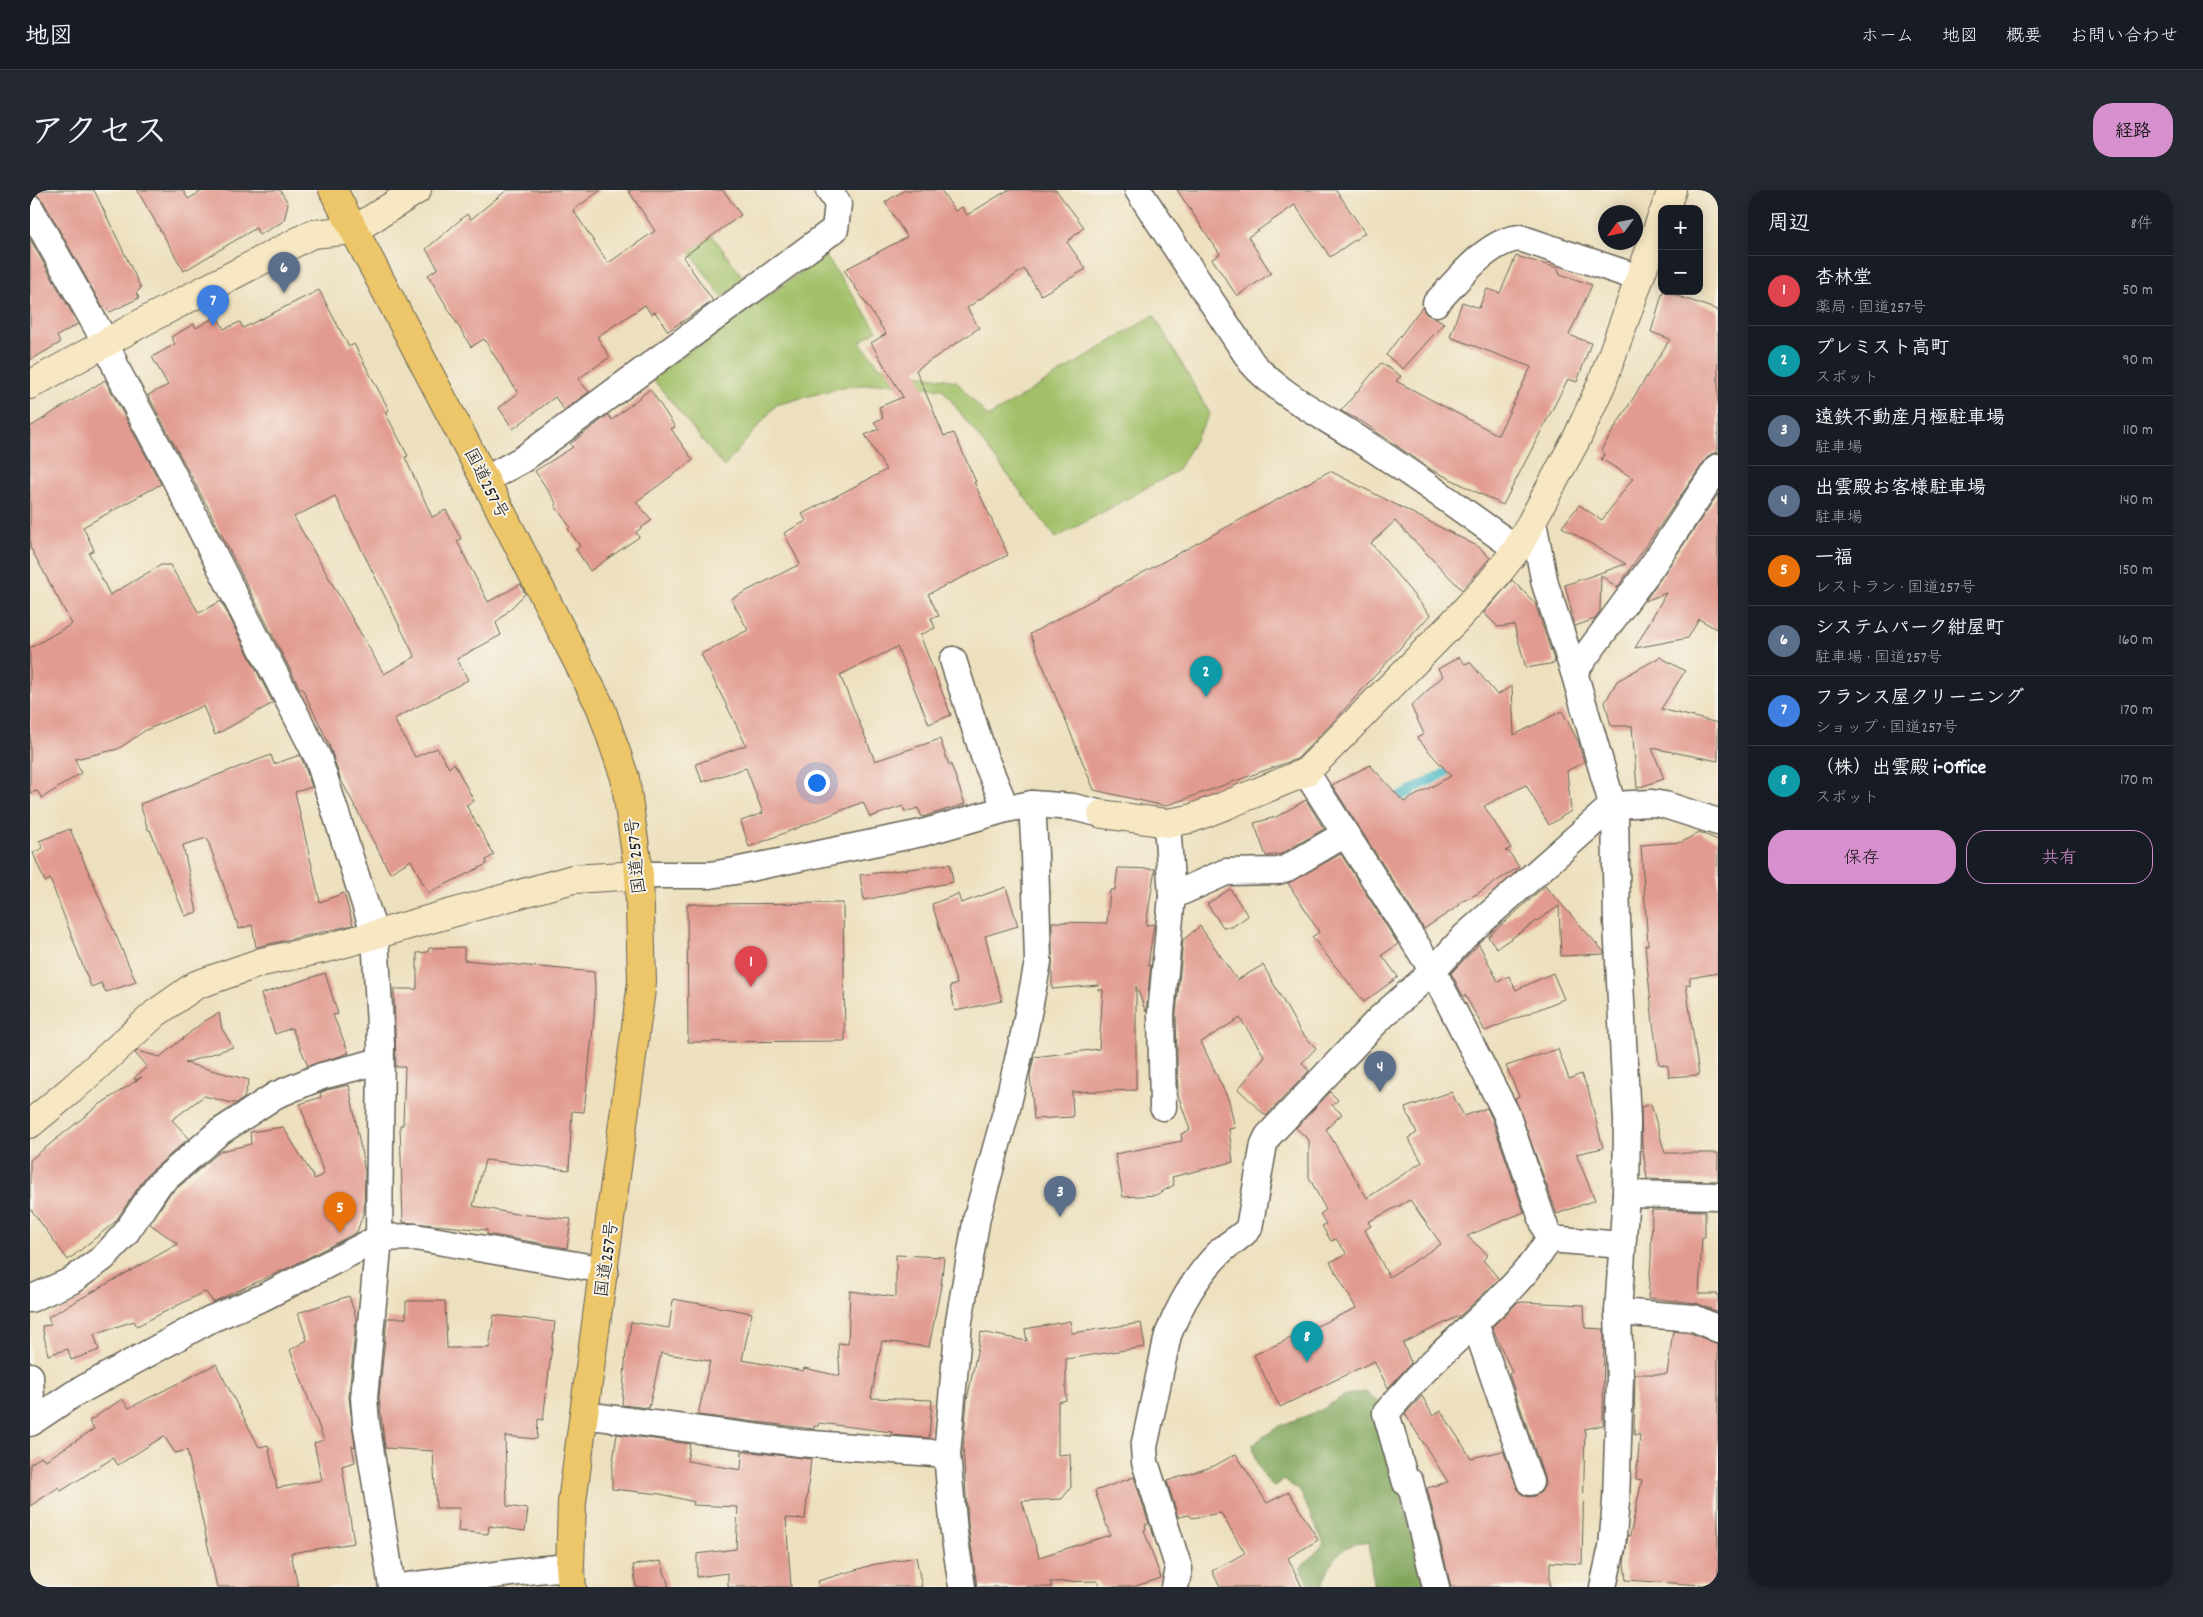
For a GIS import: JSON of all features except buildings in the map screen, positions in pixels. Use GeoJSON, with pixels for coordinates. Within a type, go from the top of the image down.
{"type":"FeatureCollection","features":[{"type":"Feature","properties":{"kind":"highway","name":"国道257号"},"geometry":{"type":"LineString","coordinates":[[334,190],[601,708],[625,778],[639,875],[642,982],[605,1270],[572,1502],[571,1577]]}},
{"type":"Feature","properties":{"kind":"street"},"geometry":{"type":"LineString","coordinates":[[30,385],[312,234],[354,230],[417,190]]}},
{"type":"Feature","properties":{"kind":"street"},"geometry":{"type":"LineString","coordinates":[[485,480],[522,459],[835,228],[838,204],[829,190]]}},
{"type":"Feature","properties":{"kind":"street"},"geometry":{"type":"LineString","coordinates":[[1138,190],[1252,363],[1262,374],[1280,389],[1363,442],[1517,549]]}},
{"type":"Feature","properties":{"kind":"street"},"geometry":{"type":"LineString","coordinates":[[1666,205],[1672,190]]}},
{"type":"Feature","properties":{"kind":"street"},"geometry":{"type":"LineString","coordinates":[[30,208],[106,343],[118,372],[169,467],[318,758],[375,935],[380,1061],[379,1238],[364,1398],[366,1422],[392,1587]]}},
{"type":"Feature","properties":{"kind":"street"},"geometry":{"type":"LineString","coordinates":[[30,1124],[71,1090],[156,1013],[196,985],[262,962],[331,947],[573,879],[639,875],[710,875],[735,871],[922,833],[1006,809],[1032,804],[1073,807],[1102,814],[1167,823],[1205,814],[1306,772],[1453,623],[1491,582],[1517,549],[1577,438],[1602,382],[1658,227]]}},
{"type":"Feature","properties":{"kind":"street"},"geometry":{"type":"LineString","coordinates":[[1436,303],[1486,252],[1510,238],[1520,238],[1639,278]]}},
{"type":"Feature","properties":{"kind":"street"},"geometry":{"type":"LineString","coordinates":[[1574,672],[1652,566],[1718,467]]}},
{"type":"Feature","properties":{"kind":"street"},"geometry":{"type":"LineString","coordinates":[[1533,522],[1545,584],[1574,672],[1615,814],[1617,922],[1627,1120],[1626,1194],[1618,1312],[1620,1378],[1616,1501],[1612,1547],[1603,1587]]}},
{"type":"Feature","properties":{"kind":"street"},"geometry":{"type":"LineString","coordinates":[[953,660],[984,756],[1006,809]]}},
{"type":"Feature","properties":{"kind":"street"},"geometry":{"type":"LineString","coordinates":[[1306,772],[1433,971],[1506,1113],[1549,1240]]}},
{"type":"Feature","properties":{"kind":"street"},"geometry":{"type":"LineString","coordinates":[[962,1587],[954,1532],[947,1454],[959,1321],[977,1216],[1006,1112],[1038,962],[1036,855],[1032,804]]}},
{"type":"Feature","properties":{"kind":"street"},"geometry":{"type":"LineString","coordinates":[[1175,1587],[1180,1569],[1145,1462],[1144,1447],[1168,1335],[1173,1322],[1204,1269],[1221,1251],[1244,1235],[1249,1228],[1264,1144],[1268,1136],[1379,1019],[1433,971],[1466,936],[1613,805],[1658,804],[1718,822]]}},
{"type":"Feature","properties":{"kind":"street"},"geometry":{"type":"LineString","coordinates":[[1162,1106],[1161,1014],[1172,896],[1167,823]]}},
{"type":"Feature","properties":{"kind":"street"},"geometry":{"type":"LineString","coordinates":[[1172,896],[1226,872],[1278,871],[1345,834]]}},
{"type":"Feature","properties":{"kind":"street"},"geometry":{"type":"LineString","coordinates":[[30,1299],[71,1281],[103,1258],[126,1234],[158,1185],[218,1133],[284,1091],[322,1076],[380,1061]]}},
{"type":"Feature","properties":{"kind":"street"},"geometry":{"type":"LineString","coordinates":[[1626,1194],[1718,1196]]}},
{"type":"Feature","properties":{"kind":"street"},"geometry":{"type":"LineString","coordinates":[[31,1423],[72,1395],[211,1320],[264,1298],[379,1238],[415,1237],[605,1270]]}},
{"type":"Feature","properties":{"kind":"street"},"geometry":{"type":"LineString","coordinates":[[1549,1240],[1622,1245]]}},
{"type":"Feature","properties":{"kind":"street"},"geometry":{"type":"LineString","coordinates":[[1436,1587],[1410,1482],[1406,1483],[1386,1413],[1539,1256],[1549,1240]]}},
{"type":"Feature","properties":{"kind":"street"},"geometry":{"type":"LineString","coordinates":[[1618,1312],[1694,1318],[1718,1329]]}},
{"type":"Feature","properties":{"kind":"street"},"geometry":{"type":"LineString","coordinates":[[1475,1323],[1530,1482]]}},
{"type":"Feature","properties":{"kind":"street"},"geometry":{"type":"LineString","coordinates":[[30,1376],[31,1423]]}},
{"type":"Feature","properties":{"kind":"street"},"geometry":{"type":"LineString","coordinates":[[584,1415],[799,1443],[947,1454]]}},
{"type":"Feature","properties":{"kind":"street"},"geometry":{"type":"LineString","coordinates":[[400,1587],[535,1570],[571,1577]]}},
{"type":"Feature","properties":{"kind":"green space"},"geometry":{"type":"Polygon","coordinates":[[[701,220],[745,280],[722,297],[678,236],[701,220]]]}},
{"type":"Feature","properties":{"kind":"green space"},"geometry":{"type":"Polygon","coordinates":[[[825,255],[877,330],[860,342],[880,367],[956,381],[988,417],[1154,315],[1210,414],[1177,471],[1056,538],[942,389],[883,383],[843,387],[776,405],[724,467],[652,378],[825,255]]]}},
{"type":"Feature","properties":{"kind":"green space"},"geometry":{"type":"Polygon","coordinates":[[[1366,1392],[1377,1401],[1425,1587],[1373,1587],[1369,1541],[1349,1546],[1343,1550],[1333,1561],[1321,1587],[1311,1587],[1300,1568],[1324,1544],[1300,1491],[1284,1480],[1274,1487],[1265,1478],[1255,1457],[1253,1444],[1279,1426],[1321,1410],[1345,1395],[1366,1392]]]}},
{"type":"Feature","properties":{"kind":"waterway"},"geometry":{"type":"LineString","coordinates":[[1390,802],[1456,767]]}},
{"type":"Feature","properties":{"kind":"place","name":"システムパーク紺屋町"},"geometry":{"type":"Point","coordinates":[284,293]}},
{"type":"Feature","properties":{"kind":"place","name":"フランス屋クリーニング"},"geometry":{"type":"Point","coordinates":[213,326]}},
{"type":"Feature","properties":{"kind":"place","name":"プレミスト高町"},"geometry":{"type":"Point","coordinates":[1206,697]}},
{"type":"Feature","properties":{"kind":"place","name":"杏林堂"},"geometry":{"type":"Point","coordinates":[751,987]}},
{"type":"Feature","properties":{"kind":"place","name":"出雲殿お客様駐車場"},"geometry":{"type":"Point","coordinates":[1380,1092]}},
{"type":"Feature","properties":{"kind":"place","name":"遠鉄不動産月極駐車場"},"geometry":{"type":"Point","coordinates":[1060,1217]}},
{"type":"Feature","properties":{"kind":"place","name":"一福"},"geometry":{"type":"Point","coordinates":[340,1233]}},
{"type":"Feature","properties":{"kind":"place","name":"（株）出雲殿 i-Office"},"geometry":{"type":"Point","coordinates":[1307,1362]}}]}
